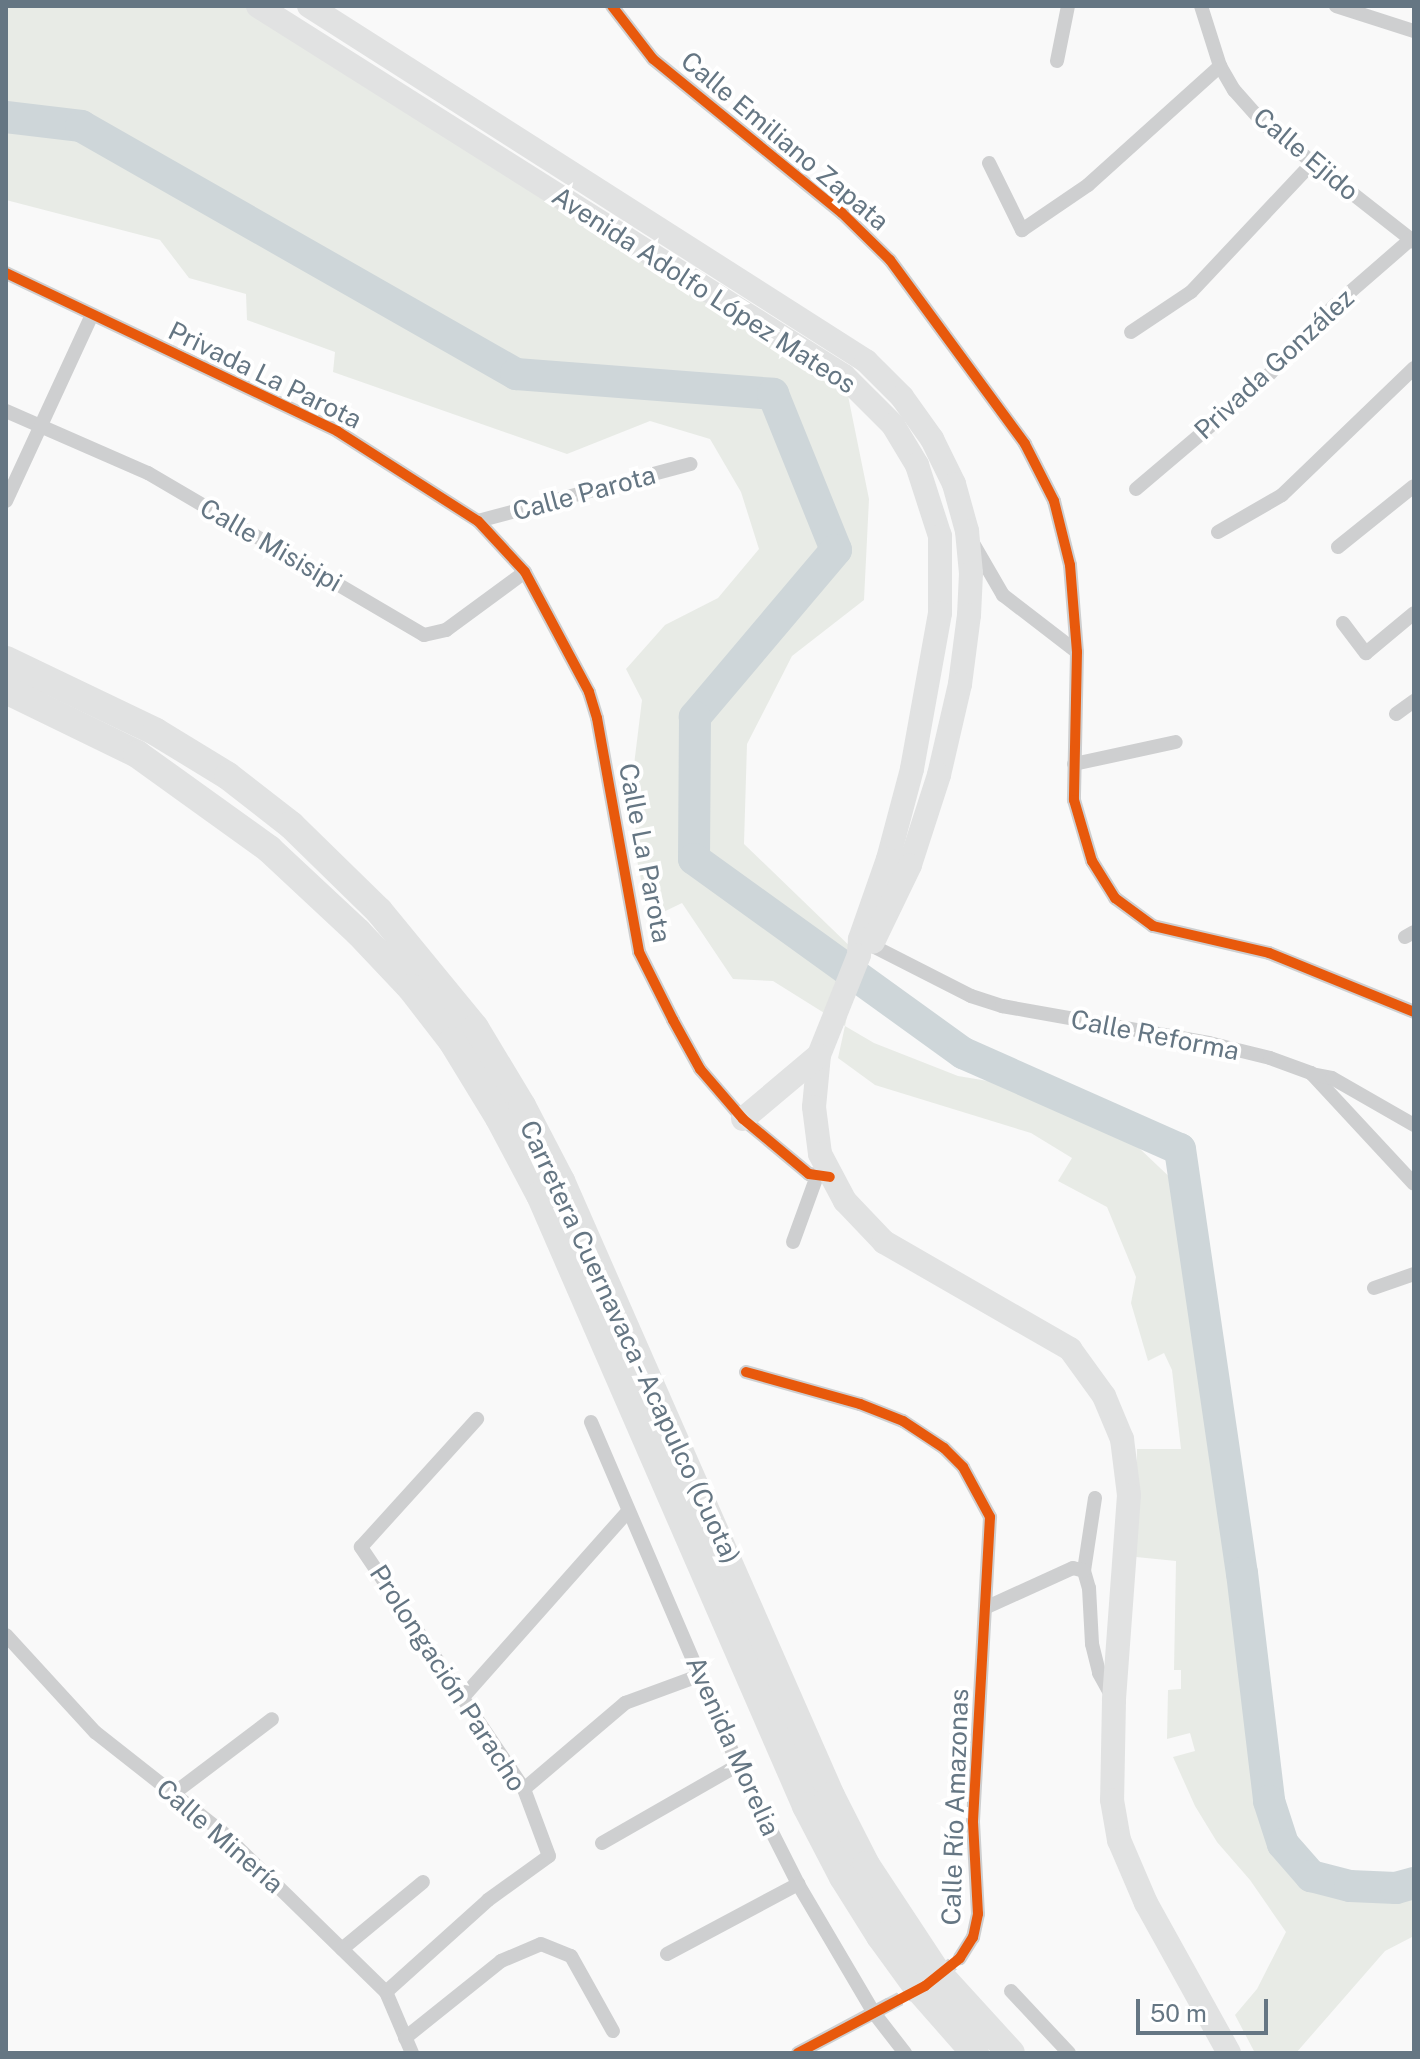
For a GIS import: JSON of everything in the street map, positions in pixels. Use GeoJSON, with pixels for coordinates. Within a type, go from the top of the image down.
{"type":"FeatureCollection","features":[{"type":"Feature","properties":{"kind":"highway","name":"Carretera Cuernavaca - Acapulco (Cuota)"},"geometry":{"type":"LineString","coordinates":[[6,660],[156,732],[228,776],[291,825],[379,911],[475,1028],[522,1106],[561,1181],[831,1796],[866,1865],[936,1971],[1011,2053]]}},
{"type":"Feature","properties":{"kind":"highway","name":"Carretera Cuernavaca - Acapulco (Cuota)"},"geometry":{"type":"LineString","coordinates":[[6,690],[137,754],[269,849],[411,988],[452,1041],[499,1118],[540,1195],[821,1835],[880,1936],[917,1987],[975,2053]]}},
{"type":"Feature","properties":{"kind":"main road","name":"Avenida Adolfo López Mateos"},"geometry":{"type":"LineString","coordinates":[[258,6],[844,376],[878,408],[906,444],[934,511],[942,587],[912,769],[861,951]]}},
{"type":"Feature","properties":{"kind":"main road","name":"Avenida Adolfo López Mateos"},"geometry":{"type":"LineString","coordinates":[[309,6],[866,361],[902,397],[932,439],[954,484],[967,531],[971,573],[960,684],[939,775],[910,865],[861,951]]}},
{"type":"Feature","properties":{"kind":"main road"},"geometry":{"type":"LineString","coordinates":[[861,951],[819,1055],[814,1107],[824,1176],[884,1242],[1070,1349],[1104,1396],[1122,1439],[1129,1495],[1114,1700],[1112,1800],[1119,1840],[1146,1903],[1229,2053]]}},
{"type":"Feature","properties":{"kind":"main road"},"geometry":{"type":"LineString","coordinates":[[743,1119],[819,1055]]}},
{"type":"Feature","properties":{"kind":"street","name":"Calle Emiliano Zapata"},"geometry":{"type":"LineString","coordinates":[[612,6],[653,59],[842,213],[890,260],[1025,444],[1054,501],[1070,565],[1077,652],[1074,800],[1092,861],[1115,898],[1153,926],[1269,953],[1381,995],[1414,1012]]}},
{"type":"Feature","properties":{"kind":"street"},"geometry":{"type":"LineString","coordinates":[[1057,61],[1068,6]]}},
{"type":"Feature","properties":{"kind":"street","name":"Calle Ejido"},"geometry":{"type":"LineString","coordinates":[[1201,6],[1220,66],[1234,90],[1265,125],[1412,240]]}},
{"type":"Feature","properties":{"kind":"street"},"geometry":{"type":"LineString","coordinates":[[1336,6],[1414,31]]}},
{"type":"Feature","properties":{"kind":"street"},"geometry":{"type":"LineString","coordinates":[[989,163],[1022,230],[1088,185],[1220,66]]}},
{"type":"Feature","properties":{"kind":"street"},"geometry":{"type":"LineString","coordinates":[[1131,332],[1191,292],[1311,164]]}},
{"type":"Feature","properties":{"kind":"street","name":"Privada González"},"geometry":{"type":"LineString","coordinates":[[1136,489],[1260,384],[1334,306],[1412,240]]}},
{"type":"Feature","properties":{"kind":"street","name":"Privada La Parota"},"geometry":{"type":"LineString","coordinates":[[6,273],[337,431],[478,521],[525,572]]}},
{"type":"Feature","properties":{"kind":"street"},"geometry":{"type":"LineString","coordinates":[[6,501],[92,315]]}},
{"type":"Feature","properties":{"kind":"street"},"geometry":{"type":"LineString","coordinates":[[1218,532],[1282,495],[1414,368]]}},
{"type":"Feature","properties":{"kind":"street","name":"Calle Misisipi"},"geometry":{"type":"LineString","coordinates":[[6,411],[148,473],[424,635],[446,630],[525,572]]}},
{"type":"Feature","properties":{"kind":"street","name":"Calle Parota"},"geometry":{"type":"LineString","coordinates":[[478,521],[690,464]]}},
{"type":"Feature","properties":{"kind":"street"},"geometry":{"type":"LineString","coordinates":[[1338,547],[1414,486]]}},
{"type":"Feature","properties":{"kind":"street"},"geometry":{"type":"LineString","coordinates":[[967,531],[1003,595],[1077,652]]}},
{"type":"Feature","properties":{"kind":"street","name":"Calle La Parota"},"geometry":{"type":"LineString","coordinates":[[525,572],[589,692],[597,718],[639,952],[700,1069],[743,1119],[809,1174],[824,1176]]}},
{"type":"Feature","properties":{"kind":"street"},"geometry":{"type":"LineString","coordinates":[[1343,623],[1366,653],[1414,613]]}},
{"type":"Feature","properties":{"kind":"street"},"geometry":{"type":"LineString","coordinates":[[1396,714],[1414,701]]}},
{"type":"Feature","properties":{"kind":"street"},"geometry":{"type":"LineString","coordinates":[[1074,764],[1176,742]]}},
{"type":"Feature","properties":{"kind":"street","name":"Calle Reforma"},"geometry":{"type":"LineString","coordinates":[[861,951],[1002,1006],[1209,1043],[1270,1058],[1311,1073],[1414,1184]]}},
{"type":"Feature","properties":{"kind":"street"},"geometry":{"type":"LineString","coordinates":[[1311,1073],[1332,1078],[1414,1125]]}},
{"type":"Feature","properties":{"kind":"street"},"geometry":{"type":"LineString","coordinates":[[793,1242],[824,1176]]}},
{"type":"Feature","properties":{"kind":"street"},"geometry":{"type":"LineString","coordinates":[[1374,1288],[1414,1274]]}},
{"type":"Feature","properties":{"kind":"street","name":"Calle Río Amazonas"},"geometry":{"type":"LineString","coordinates":[[746,1372],[860,1404],[903,1421],[944,1448],[963,1467],[990,1517],[973,1822],[978,1914],[973,1937],[960,1958]]}},
{"type":"Feature","properties":{"kind":"street","name":"Prolongación Paracho"},"geometry":{"type":"LineString","coordinates":[[386,1992],[488,1900],[549,1856],[524,1789],[361,1547],[477,1419]]}},
{"type":"Feature","properties":{"kind":"street","name":"Avenida Morelia"},"geometry":{"type":"LineString","coordinates":[[591,1422],[738,1765],[798,1884],[881,2009],[905,2053]]}},
{"type":"Feature","properties":{"kind":"street"},"geometry":{"type":"LineString","coordinates":[[1095,1498],[1084,1571],[1089,1588],[1092,1644],[1099,1673],[1114,1700]]}},
{"type":"Feature","properties":{"kind":"street"},"geometry":{"type":"LineString","coordinates":[[464,1696],[628,1511]]}},
{"type":"Feature","properties":{"kind":"street"},"geometry":{"type":"LineString","coordinates":[[987,1607],[1073,1568],[1084,1571]]}},
{"type":"Feature","properties":{"kind":"street","name":"Calle Minería"},"geometry":{"type":"LineString","coordinates":[[6,1635],[95,1732],[222,1832],[386,1992],[412,2053]]}},
{"type":"Feature","properties":{"kind":"street"},"geometry":{"type":"LineString","coordinates":[[524,1789],[625,1703],[701,1675]]}},
{"type":"Feature","properties":{"kind":"street"},"geometry":{"type":"LineString","coordinates":[[173,1794],[272,1719]]}},
{"type":"Feature","properties":{"kind":"street"},"geometry":{"type":"LineString","coordinates":[[602,1843],[738,1765]]}},
{"type":"Feature","properties":{"kind":"street"},"geometry":{"type":"LineString","coordinates":[[342,1949],[423,1882]]}},
{"type":"Feature","properties":{"kind":"street"},"geometry":{"type":"LineString","coordinates":[[667,1954],[798,1884]]}},
{"type":"Feature","properties":{"kind":"street"},"geometry":{"type":"LineString","coordinates":[[405,2038],[501,1961],[541,1944],[571,1956],[613,2031]]}},
{"type":"Feature","properties":{"kind":"street"},"geometry":{"type":"LineString","coordinates":[[1011,1991],[1069,2053]]}},
{"type":"Feature","properties":{"kind":"street"},"geometry":{"type":"LineString","coordinates":[[798,2053],[881,2009]]}},
{"type":"Feature","properties":{"kind":"shaded area"},"geometry":{"type":"Polygon","coordinates":[[[6,6],[257,6],[844,376],[869,499],[864,600],[792,656],[747,744],[744,844],[859,955],[845,1026],[773,981],[733,979],[682,903],[649,919],[637,860],[633,773],[642,700],[626,669],[665,625],[718,598],[759,549],[741,492],[710,439],[650,421],[567,454],[333,372],[335,352],[247,320],[246,294],[189,278],[160,240],[6,200],[6,6]]]}},
{"type":"Feature","properties":{"kind":"shaded area"},"geometry":{"type":"Polygon","coordinates":[[[845,1026],[874,1043],[958,1076],[1041,1090],[1119,1129],[1178,1185],[1204,1252],[1228,1550],[1259,1788],[1273,1825],[1313,1872],[1338,1888],[1368,1892],[1414,1885],[1414,1936],[1385,1951],[1296,2053],[1255,2053],[1235,2015],[1257,1989],[1286,1932],[1250,1880],[1217,1842],[1195,1806],[1173,1757],[1195,1751],[1190,1733],[1167,1739],[1168,1690],[1181,1689],[1181,1670],[1174,1670],[1176,1561],[1136,1557],[1137,1449],[1181,1449],[1172,1370],[1164,1353],[1148,1361],[1131,1303],[1136,1277],[1107,1207],[1058,1181],[1072,1158],[1031,1133],[875,1085],[838,1058],[845,1026]]]}},
{"type":"Feature","properties":{"kind":"waterway"},"geometry":{"type":"LineString","coordinates":[[6,117],[81,126],[516,374],[773,394],[836,550],[695,717],[694,859],[963,1053],[1180,1149],[1242,1573],[1269,1801],[1283,1844],[1311,1876],[1350,1886],[1396,1888],[1414,1883]]}},
{"type":"Feature","properties":{"kind":"tunnel"},"geometry":{"type":"LineString","coordinates":[[888,2005],[925,1986],[960,1958]]}},
{"type":"Feature","properties":{"kind":"cycle path"},"geometry":{"type":"LineString","coordinates":[[612,6],[653,59],[842,213],[890,260],[1025,444],[1054,501],[1070,565],[1077,652],[1074,800],[1092,861],[1115,898],[1153,926],[1269,953],[1414,1012]]}},
{"type":"Feature","properties":{"kind":"cycle path"},"geometry":{"type":"LineString","coordinates":[[6,273],[337,431],[478,521],[525,572],[589,692],[597,718],[639,952],[673,1020],[700,1069],[743,1119],[809,1174],[830,1177]]}},
{"type":"Feature","properties":{"kind":"cycle path"},"geometry":{"type":"LineString","coordinates":[[746,1372],[860,1404],[903,1421],[944,1448],[963,1467],[990,1517],[973,1822],[978,1914],[973,1937],[960,1958],[925,1986],[798,2053]]}}]}
